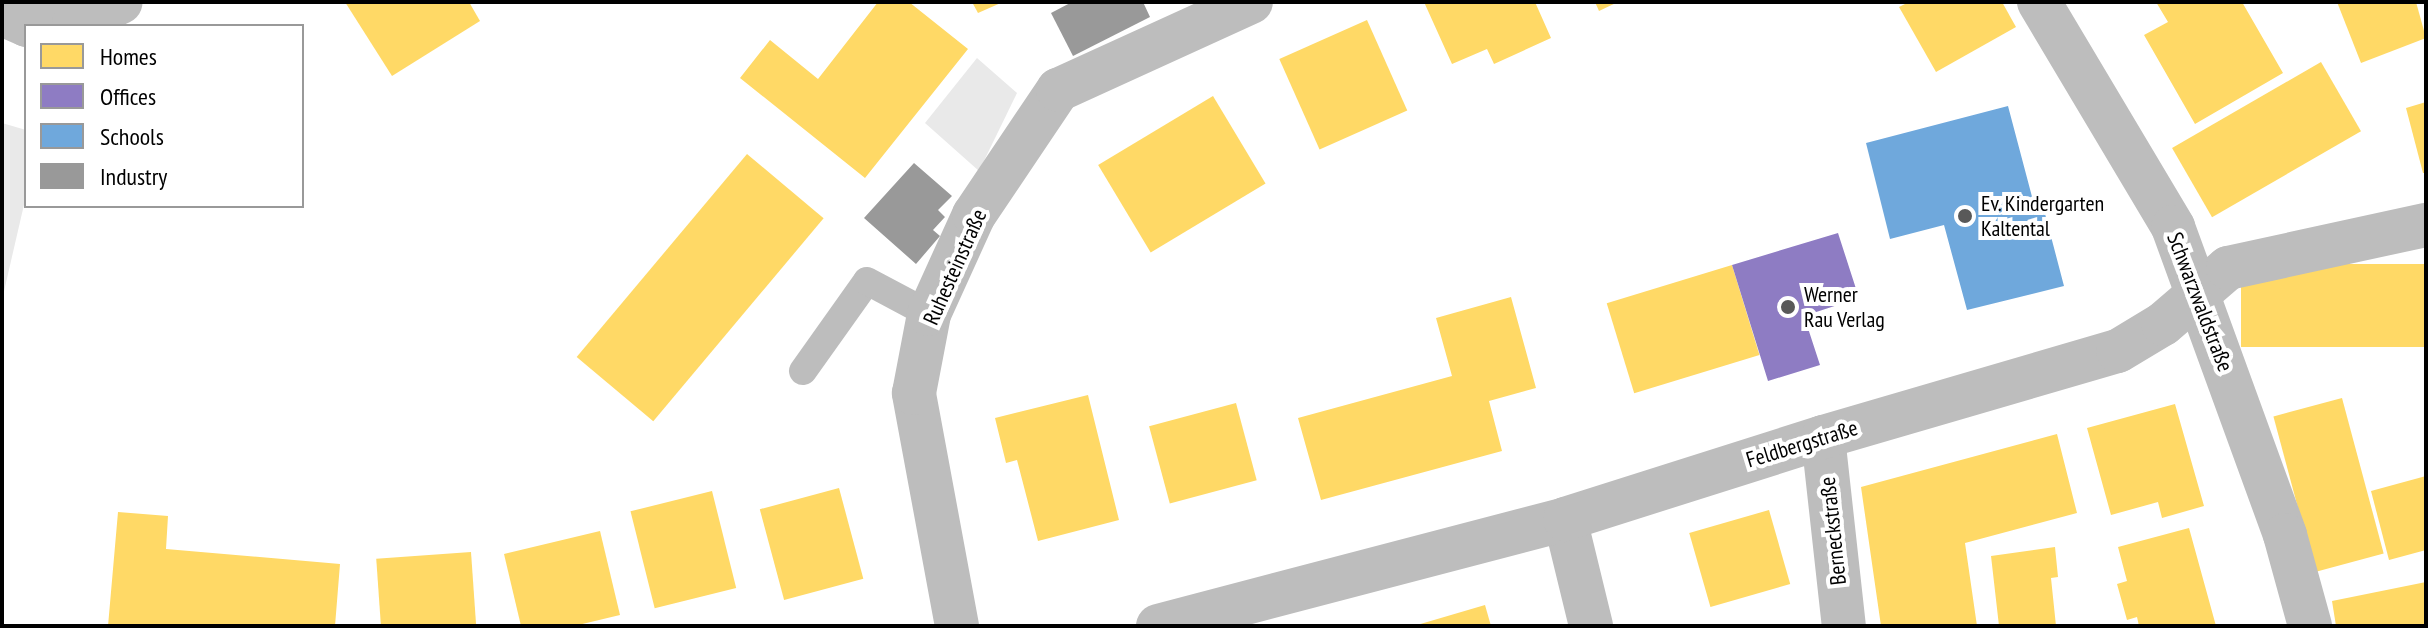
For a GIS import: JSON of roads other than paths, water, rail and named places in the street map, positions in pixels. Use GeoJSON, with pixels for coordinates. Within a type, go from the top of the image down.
{"type":"FeatureCollection","features":[{"type":"Feature","properties":{"kind":"street"},"geometry":{"type":"LineString","coordinates":[[50,24],[74,23],[121,2]]}},
{"type":"Feature","properties":{"kind":"street","name":"Ruhesteinstraße"},"geometry":{"type":"LineString","coordinates":[[957,626],[914,393],[929,314],[974,215],[1058,90],[1251,2]]}},
{"type":"Feature","properties":{"kind":"street","name":"Schwarzwaldstraße"},"geometry":{"type":"LineString","coordinates":[[2039,2],[2173,227],[2285,535],[2310,626]]}},
{"type":"Feature","properties":{"kind":"street"},"geometry":{"type":"LineString","coordinates":[[2,14],[25,24]]}},
{"type":"Feature","properties":{"kind":"street","name":"Feldbergstraße"},"geometry":{"type":"LineString","coordinates":[[1158,626],[1565,519],[1823,437],[2118,351],[2163,324],[2228,268],[2426,225]]}},
{"type":"Feature","properties":{"kind":"street","name":"Berneckstraße"},"geometry":{"type":"LineString","coordinates":[[1823,437],[1844,626]]}},
{"type":"Feature","properties":{"kind":"street"},"geometry":{"type":"LineString","coordinates":[[1565,519],[1591,626]]}},
{"type":"Feature","properties":{"kind":"lane"},"geometry":{"type":"LineString","coordinates":[[803,371],[867,281],[929,314]]}},
{"type":"Feature","properties":{"kind":"place","name":"Ev. Kindergarten Kaltental"},"geometry":{"type":"Point","coordinates":[1965,216]}},
{"type":"Feature","properties":{"kind":"place","name":"Werner Rau Verlag"},"geometry":{"type":"Point","coordinates":[1788,307]}}]}
